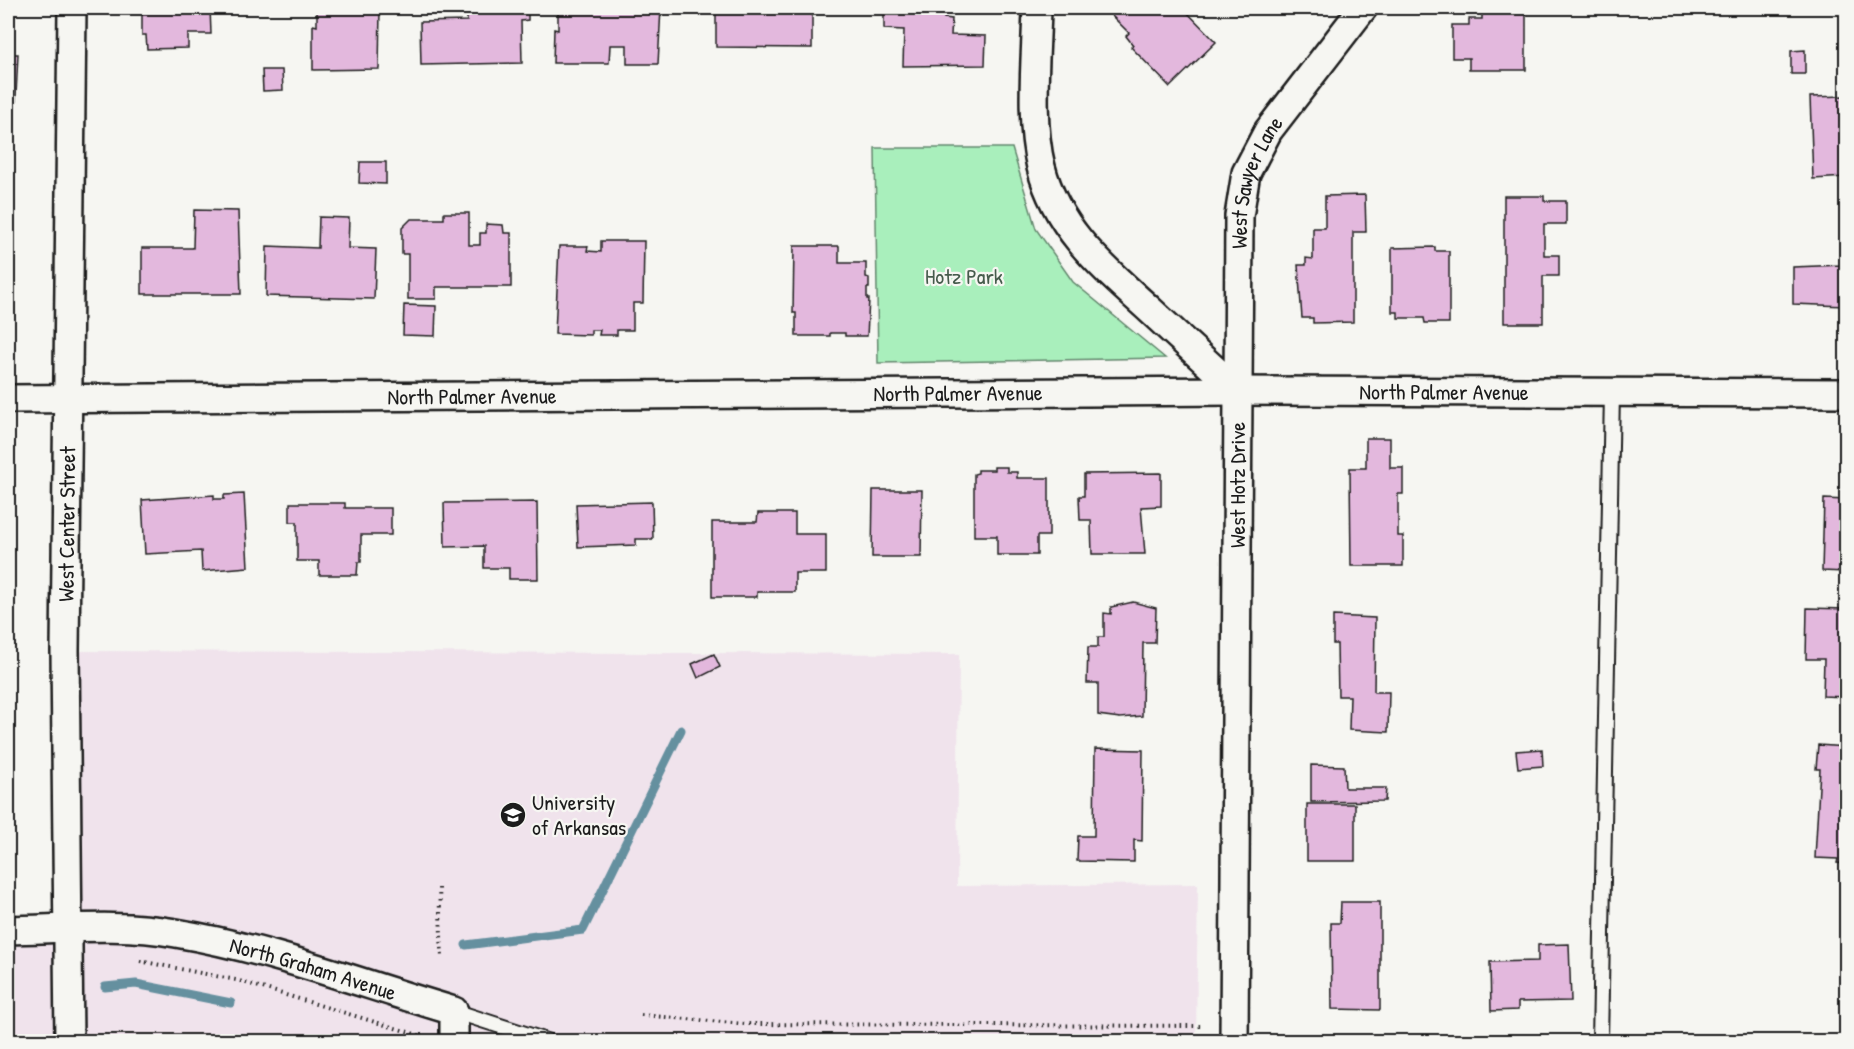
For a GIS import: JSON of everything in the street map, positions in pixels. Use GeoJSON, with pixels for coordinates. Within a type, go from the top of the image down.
{"type":"FeatureCollection","features":[{"type":"Feature","properties":{"kind":"street","name":"West Center Street"},"geometry":{"type":"LineString","coordinates":[[69,1041],[70,929],[65,651],[72,8]]}},
{"type":"Feature","properties":{"kind":"street","name":"West Hotz Drive"},"geometry":{"type":"LineString","coordinates":[[1037,8],[1037,138],[1041,167],[1063,219],[1079,242],[1103,267],[1238,391],[1234,1041]]}},
{"type":"Feature","properties":{"kind":"street","name":"West Sawyer Lane"},"geometry":{"type":"LineString","coordinates":[[1238,391],[1239,216],[1246,173],[1268,131],[1363,8]]}},
{"type":"Feature","properties":{"kind":"street","name":"North Palmer Avenue"},"geometry":{"type":"LineString","coordinates":[[8,399],[1238,391],[1846,393]]}},
{"type":"Feature","properties":{"kind":"street","name":"North Graham Avenue"},"geometry":{"type":"LineString","coordinates":[[8,930],[113,926],[175,932],[226,942],[454,1011]]}},
{"type":"Feature","properties":{"kind":"street"},"geometry":{"type":"LineString","coordinates":[[442,1040],[454,1011]]}},
{"type":"Feature","properties":{"kind":"lane"},"geometry":{"type":"LineString","coordinates":[[1600,1041],[1612,392]]}},
{"type":"Feature","properties":{"kind":"lane","name":"North Graham Avenue"},"geometry":{"type":"LineString","coordinates":[[454,1011],[550,1041]]}},
{"type":"Feature","properties":{"kind":"path"},"geometry":{"type":"LineString","coordinates":[[439,888],[442,958]]}},
{"type":"Feature","properties":{"kind":"path"},"geometry":{"type":"LineString","coordinates":[[136,961],[236,980],[442,1040]]}},
{"type":"Feature","properties":{"kind":"path"},"geometry":{"type":"LineString","coordinates":[[641,1015],[765,1025],[1206,1026]]}},
{"type":"Feature","properties":{"kind":"shaded area","name":"University of Arkansas"},"geometry":{"type":"Polygon","coordinates":[[[65,651],[959,654],[957,886],[1198,884],[1196,1041],[8,1041],[8,930],[69,929],[65,651]]]}},
{"type":"Feature","properties":{"kind":"green space","name":"Hotz Park"},"geometry":{"type":"Polygon","coordinates":[[[875,148],[1012,148],[1036,229],[1073,282],[1165,358],[878,363],[875,148]]]}},
{"type":"Feature","properties":{"kind":"building"},"geometry":{"type":"Polygon","coordinates":[[[142,8],[210,8],[211,34],[188,34],[188,48],[147,49],[146,35],[142,35],[142,8]]]}},
{"type":"Feature","properties":{"kind":"building"},"geometry":{"type":"Polygon","coordinates":[[[317,8],[380,8],[379,69],[313,70],[313,25],[317,26],[317,8]]]}},
{"type":"Feature","properties":{"kind":"building"},"geometry":{"type":"Polygon","coordinates":[[[467,8],[528,8],[528,20],[521,21],[522,63],[421,65],[420,22],[467,21],[467,8]]]}},
{"type":"Feature","properties":{"kind":"building"},"geometry":{"type":"Polygon","coordinates":[[[558,8],[661,8],[658,64],[627,64],[627,45],[610,45],[609,63],[553,63],[554,29],[558,30],[558,8]]]}},
{"type":"Feature","properties":{"kind":"building"},"geometry":{"type":"Polygon","coordinates":[[[716,8],[812,8],[812,48],[716,47],[716,8]]]}},
{"type":"Feature","properties":{"kind":"building"},"geometry":{"type":"Polygon","coordinates":[[[897,8],[944,8],[944,18],[952,19],[951,35],[986,36],[985,65],[903,66],[904,30],[884,29],[884,12],[897,13],[897,8]]]}},
{"type":"Feature","properties":{"kind":"building"},"geometry":{"type":"Polygon","coordinates":[[[1104,8],[1183,8],[1216,42],[1170,87],[1131,47],[1133,45],[1126,36],[1129,33],[1104,8]]]}},
{"type":"Feature","properties":{"kind":"building"},"geometry":{"type":"Polygon","coordinates":[[[1482,8],[1526,8],[1526,70],[1469,70],[1469,58],[1452,58],[1452,25],[1469,25],[1469,19],[1482,19],[1482,8]]]}},
{"type":"Feature","properties":{"kind":"building"},"geometry":{"type":"Polygon","coordinates":[[[1805,50],[1805,74],[1791,74],[1791,51],[1805,50]]]}},
{"type":"Feature","properties":{"kind":"building"},"geometry":{"type":"Polygon","coordinates":[[[8,54],[18,54],[15,116],[8,116],[8,54]]]}},
{"type":"Feature","properties":{"kind":"building"},"geometry":{"type":"Polygon","coordinates":[[[262,70],[282,70],[283,90],[263,91],[262,70]]]}},
{"type":"Feature","properties":{"kind":"building"},"geometry":{"type":"Polygon","coordinates":[[[1846,96],[1846,177],[1813,179],[1810,97],[1846,96]]]}},
{"type":"Feature","properties":{"kind":"building"},"geometry":{"type":"Polygon","coordinates":[[[360,162],[386,162],[386,184],[359,183],[360,162]]]}},
{"type":"Feature","properties":{"kind":"building"},"geometry":{"type":"Polygon","coordinates":[[[1365,195],[1366,232],[1353,232],[1353,322],[1313,323],[1313,318],[1302,318],[1298,265],[1306,265],[1306,258],[1313,259],[1313,228],[1325,228],[1325,196],[1365,195]]]}},
{"type":"Feature","properties":{"kind":"building"},"geometry":{"type":"Polygon","coordinates":[[[1504,196],[1544,196],[1544,201],[1566,201],[1566,224],[1544,224],[1544,255],[1559,255],[1559,276],[1543,276],[1543,323],[1504,323],[1504,196]]]}},
{"type":"Feature","properties":{"kind":"building"},"geometry":{"type":"Polygon","coordinates":[[[194,210],[238,211],[241,294],[142,294],[142,248],[193,248],[194,210]]]}},
{"type":"Feature","properties":{"kind":"building"},"geometry":{"type":"Polygon","coordinates":[[[444,213],[469,213],[469,245],[480,245],[480,233],[486,233],[486,224],[503,225],[504,233],[511,233],[511,287],[436,287],[436,299],[408,299],[408,254],[402,254],[402,228],[411,219],[444,219],[444,213]]]}},
{"type":"Feature","properties":{"kind":"building"},"geometry":{"type":"Polygon","coordinates":[[[319,217],[349,218],[348,248],[376,249],[374,299],[266,296],[267,246],[318,248],[319,217]]]}},
{"type":"Feature","properties":{"kind":"building"},"geometry":{"type":"Polygon","coordinates":[[[601,241],[644,241],[643,303],[633,303],[633,330],[617,330],[617,335],[599,335],[600,330],[591,330],[591,335],[555,334],[559,246],[588,246],[587,251],[601,252],[601,241]]]}},
{"type":"Feature","properties":{"kind":"building"},"geometry":{"type":"Polygon","coordinates":[[[794,246],[839,246],[839,263],[866,263],[866,277],[869,278],[867,336],[830,333],[830,336],[796,336],[796,313],[793,313],[794,246]]]}},
{"type":"Feature","properties":{"kind":"building"},"geometry":{"type":"Polygon","coordinates":[[[1435,247],[1435,251],[1449,251],[1449,323],[1425,323],[1424,318],[1398,318],[1398,312],[1392,312],[1392,248],[1435,247]]]}},
{"type":"Feature","properties":{"kind":"building"},"geometry":{"type":"Polygon","coordinates":[[[1843,258],[1846,258],[1846,306],[1793,304],[1793,267],[1843,265],[1843,258]]]}},
{"type":"Feature","properties":{"kind":"building"},"geometry":{"type":"Polygon","coordinates":[[[404,305],[436,306],[435,336],[403,335],[404,305]]]}},
{"type":"Feature","properties":{"kind":"building"},"geometry":{"type":"Polygon","coordinates":[[[1366,438],[1390,438],[1390,468],[1403,468],[1403,494],[1398,494],[1398,536],[1403,536],[1403,566],[1351,566],[1350,468],[1366,468],[1366,438]]]}},
{"type":"Feature","properties":{"kind":"building"},"geometry":{"type":"Polygon","coordinates":[[[994,467],[1007,467],[1007,472],[1017,472],[1017,478],[1049,478],[1049,536],[1037,536],[1037,555],[997,555],[997,536],[974,536],[974,474],[978,473],[978,470],[994,470],[994,467]]]}},
{"type":"Feature","properties":{"kind":"building"},"geometry":{"type":"Polygon","coordinates":[[[1161,473],[1161,506],[1141,507],[1145,554],[1092,554],[1091,520],[1080,520],[1079,496],[1084,496],[1084,474],[1161,473]]]}},
{"type":"Feature","properties":{"kind":"building"},"geometry":{"type":"Polygon","coordinates":[[[873,490],[922,490],[921,557],[872,557],[873,490]]]}},
{"type":"Feature","properties":{"kind":"building"},"geometry":{"type":"Polygon","coordinates":[[[244,494],[248,567],[202,571],[201,551],[145,554],[142,500],[214,495],[214,499],[224,499],[224,495],[244,494]]]}},
{"type":"Feature","properties":{"kind":"building"},"geometry":{"type":"Polygon","coordinates":[[[1824,499],[1846,500],[1846,572],[1822,571],[1824,499]]]}},
{"type":"Feature","properties":{"kind":"building"},"geometry":{"type":"Polygon","coordinates":[[[537,502],[538,579],[509,579],[509,568],[484,568],[484,546],[445,547],[444,503],[537,502]]]}},
{"type":"Feature","properties":{"kind":"building"},"geometry":{"type":"Polygon","coordinates":[[[652,502],[653,539],[636,539],[636,545],[578,547],[576,504],[652,502]]]}},
{"type":"Feature","properties":{"kind":"building"},"geometry":{"type":"Polygon","coordinates":[[[290,503],[345,503],[345,508],[391,508],[391,535],[361,535],[361,562],[358,562],[357,575],[319,575],[319,561],[297,561],[297,522],[290,522],[290,503]]]}},
{"type":"Feature","properties":{"kind":"building"},"geometry":{"type":"Polygon","coordinates":[[[758,513],[795,513],[795,534],[826,534],[826,573],[795,573],[795,592],[757,592],[757,597],[712,597],[712,522],[757,522],[758,513]]]}},
{"type":"Feature","properties":{"kind":"building"},"geometry":{"type":"Polygon","coordinates":[[[1133,602],[1156,608],[1155,643],[1143,643],[1142,716],[1120,718],[1098,715],[1098,683],[1087,683],[1088,647],[1098,647],[1098,637],[1104,637],[1104,613],[1111,614],[1111,607],[1133,602]]]}},
{"type":"Feature","properties":{"kind":"building"},"geometry":{"type":"Polygon","coordinates":[[[1807,608],[1846,609],[1846,697],[1823,696],[1824,659],[1806,659],[1807,608]]]}},
{"type":"Feature","properties":{"kind":"building"},"geometry":{"type":"Polygon","coordinates":[[[1333,616],[1375,618],[1374,692],[1389,692],[1388,732],[1349,730],[1350,696],[1338,696],[1337,644],[1333,644],[1333,616]]]}},
{"type":"Feature","properties":{"kind":"building"},"geometry":{"type":"Polygon","coordinates":[[[714,654],[720,667],[698,678],[692,664],[714,654]]]}},
{"type":"Feature","properties":{"kind":"building"},"geometry":{"type":"Polygon","coordinates":[[[1818,745],[1846,747],[1846,864],[1837,863],[1838,859],[1815,858],[1820,769],[1816,769],[1818,745]]]}},
{"type":"Feature","properties":{"kind":"building"},"geometry":{"type":"Polygon","coordinates":[[[1095,749],[1143,750],[1142,841],[1134,840],[1134,862],[1077,861],[1078,836],[1094,836],[1095,749]]]}},
{"type":"Feature","properties":{"kind":"building"},"geometry":{"type":"Polygon","coordinates":[[[1542,749],[1543,766],[1518,768],[1516,751],[1542,749]]]}},
{"type":"Feature","properties":{"kind":"building"},"geometry":{"type":"Polygon","coordinates":[[[1311,765],[1344,766],[1345,788],[1386,788],[1385,801],[1311,802],[1311,765]]]}},
{"type":"Feature","properties":{"kind":"building"},"geometry":{"type":"Polygon","coordinates":[[[1307,804],[1355,804],[1355,861],[1307,861],[1307,804]]]}},
{"type":"Feature","properties":{"kind":"building"},"geometry":{"type":"Polygon","coordinates":[[[1341,902],[1380,902],[1380,1010],[1332,1009],[1331,923],[1340,923],[1341,902]]]}},
{"type":"Feature","properties":{"kind":"building"},"geometry":{"type":"Polygon","coordinates":[[[1569,944],[1571,1001],[1518,1002],[1518,1010],[1491,1011],[1490,962],[1538,961],[1538,945],[1569,944]]]}},
{"type":"Feature","properties":{"kind":"waterway"},"geometry":{"type":"LineString","coordinates":[[466,945],[583,930],[681,730]]}},
{"type":"Feature","properties":{"kind":"waterway"},"geometry":{"type":"LineString","coordinates":[[105,987],[136,984],[231,1003]]}},
{"type":"Feature","properties":{"kind":"place","name":"University of Arkansas"},"geometry":{"type":"Point","coordinates":[513,815]}}]}
